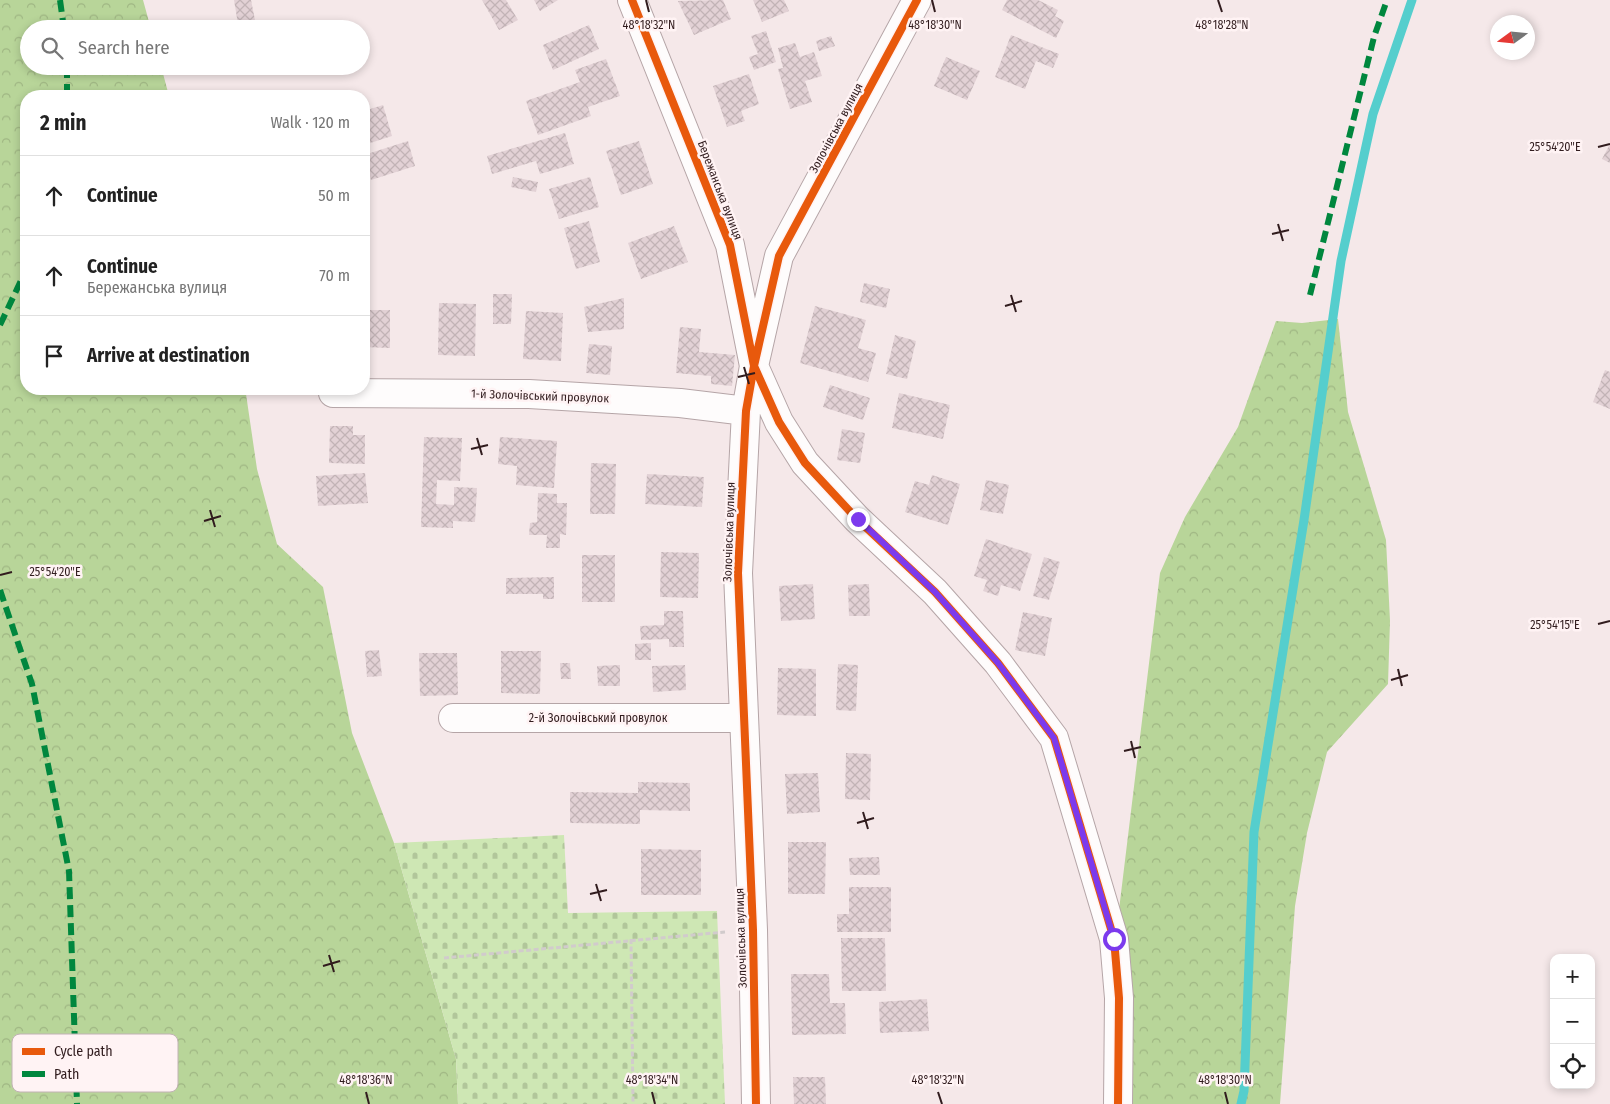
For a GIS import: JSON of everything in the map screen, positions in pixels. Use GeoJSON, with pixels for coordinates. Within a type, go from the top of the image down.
{"type":"FeatureCollection","features":[{"type":"Feature","properties":{"kind":"street","name":"Бережанська вулиця"},"geometry":{"type":"LineString","coordinates":[[632,0],[730,245],[754,366],[780,422],[805,463],[858,519],[935,592],[998,663],[1054,738],[1114,939],[1119,998],[1118,1104]]}},
{"type":"Feature","properties":{"kind":"street","name":"Золочівська вулиця"},"geometry":{"type":"LineString","coordinates":[[756,1104],[753,930],[742,718],[738,573],[746,411],[754,366],[779,256],[917,0]]}},
{"type":"Feature","properties":{"kind":"street","name":"1-й Золочівський провулок"},"geometry":{"type":"LineString","coordinates":[[370,393],[529,394],[680,403],[746,411]]}},
{"type":"Feature","properties":{"kind":"street","name":"2-й Золочівський провулок"},"geometry":{"type":"LineString","coordinates":[[453,718],[742,718]]}},
{"type":"Feature","properties":{"kind":"path"},"geometry":{"type":"LineString","coordinates":[[444,958],[631,939],[753,930]]}},
{"type":"Feature","properties":{"kind":"path"},"geometry":{"type":"LineString","coordinates":[[631,939],[633,1104]]}},
{"type":"Feature","properties":{"kind":"green space"},"geometry":{"type":"Polygon","coordinates":[[[0,0],[143,0],[149,20],[20,20],[20,75],[163,75],[167,90],[20,90],[20,395],[246,395],[257,469],[277,544],[323,587],[352,733],[394,843],[456,1059],[458,1104],[0,1104],[0,0]]]}},
{"type":"Feature","properties":{"kind":"green space"},"geometry":{"type":"Polygon","coordinates":[[[1338,319],[1348,412],[1386,540],[1390,621],[1388,684],[1327,752],[1307,833],[1295,906],[1280,1104],[1125,1104],[1118,918],[1160,573],[1185,517],[1238,427],[1276,321],[1302,323],[1338,319]]]}},
{"type":"Feature","properties":{"kind":"green space"},"geometry":{"type":"Polygon","coordinates":[[[564,835],[568,913],[717,911],[725,1104],[458,1104],[456,1059],[394,843],[564,835]]]}},
{"type":"Feature","properties":{"kind":"building"},"geometry":{"type":"Polygon","coordinates":[[[234,0],[251,0],[255,20],[237,20],[234,0]]]}},
{"type":"Feature","properties":{"kind":"building"},"geometry":{"type":"Polygon","coordinates":[[[482,0],[506,0],[518,20],[499,30],[482,0]]]}},
{"type":"Feature","properties":{"kind":"building"},"geometry":{"type":"Polygon","coordinates":[[[534,0],[558,0],[540,11],[534,0]]]}},
{"type":"Feature","properties":{"kind":"building"},"geometry":{"type":"Polygon","coordinates":[[[723,0],[731,19],[694,35],[678,1],[723,0]]]}},
{"type":"Feature","properties":{"kind":"building"},"geometry":{"type":"Polygon","coordinates":[[[753,0],[784,0],[789,11],[762,22],[753,0]]]}},
{"type":"Feature","properties":{"kind":"building"},"geometry":{"type":"Polygon","coordinates":[[[1007,0],[1038,0],[1058,10],[1055,16],[1064,21],[1056,38],[1002,10],[1007,0]]]}},
{"type":"Feature","properties":{"kind":"building"},"geometry":{"type":"Polygon","coordinates":[[[589,25],[599,49],[553,70],[543,45],[589,25]]]}},
{"type":"Feature","properties":{"kind":"building"},"geometry":{"type":"Polygon","coordinates":[[[766,31],[776,62],[754,70],[749,57],[758,54],[751,36],[766,31]]]}},
{"type":"Feature","properties":{"kind":"building"},"geometry":{"type":"Polygon","coordinates":[[[1011,35],[1059,54],[1053,68],[1036,61],[1025,89],[995,77],[1011,35]]]}},
{"type":"Feature","properties":{"kind":"building"},"geometry":{"type":"Polygon","coordinates":[[[831,36],[835,46],[819,51],[816,41],[831,36]]]}},
{"type":"Feature","properties":{"kind":"building"},"geometry":{"type":"Polygon","coordinates":[[[795,43],[800,57],[814,52],[822,76],[805,81],[812,102],[790,109],[778,69],[783,68],[778,48],[795,43]]]}},
{"type":"Feature","properties":{"kind":"building"},"geometry":{"type":"Polygon","coordinates":[[[946,57],[980,71],[967,100],[934,86],[946,57]]]}},
{"type":"Feature","properties":{"kind":"building"},"geometry":{"type":"Polygon","coordinates":[[[606,59],[620,96],[588,107],[591,116],[538,135],[526,101],[580,82],[575,70],[606,59]]]}},
{"type":"Feature","properties":{"kind":"building"},"geometry":{"type":"Polygon","coordinates":[[[749,74],[759,104],[741,111],[745,121],[727,127],[713,86],[749,74]]]}},
{"type":"Feature","properties":{"kind":"building"},"geometry":{"type":"Polygon","coordinates":[[[383,105],[392,136],[370,143],[370,109],[383,105]]]}},
{"type":"Feature","properties":{"kind":"building"},"geometry":{"type":"Polygon","coordinates":[[[565,133],[574,164],[540,174],[536,161],[492,174],[487,156],[565,133]]]}},
{"type":"Feature","properties":{"kind":"building"},"geometry":{"type":"Polygon","coordinates":[[[408,141],[415,166],[371,180],[370,153],[408,141]]]}},
{"type":"Feature","properties":{"kind":"building"},"geometry":{"type":"Polygon","coordinates":[[[639,141],[653,184],[621,195],[606,151],[639,141]]]}},
{"type":"Feature","properties":{"kind":"building"},"geometry":{"type":"Polygon","coordinates":[[[1610,144],[1610,163],[1602,159],[1610,144]]]}},
{"type":"Feature","properties":{"kind":"building"},"geometry":{"type":"Polygon","coordinates":[[[513,177],[538,182],[536,192],[511,187],[513,177]]]}},
{"type":"Feature","properties":{"kind":"building"},"geometry":{"type":"Polygon","coordinates":[[[590,177],[599,207],[559,219],[549,189],[590,177]]]}},
{"type":"Feature","properties":{"kind":"building"},"geometry":{"type":"Polygon","coordinates":[[[589,221],[600,262],[576,269],[564,228],[589,221]]]}},
{"type":"Feature","properties":{"kind":"building"},"geometry":{"type":"Polygon","coordinates":[[[674,226],[688,262],[641,279],[628,243],[674,226]]]}},
{"type":"Feature","properties":{"kind":"building"},"geometry":{"type":"Polygon","coordinates":[[[864,283],[890,289],[886,308],[860,302],[864,283]]]}},
{"type":"Feature","properties":{"kind":"building"},"geometry":{"type":"Polygon","coordinates":[[[493,294],[512,294],[511,324],[493,324],[493,294]]]}},
{"type":"Feature","properties":{"kind":"building"},"geometry":{"type":"Polygon","coordinates":[[[624,298],[624,329],[588,332],[584,307],[624,298]]]}},
{"type":"Feature","properties":{"kind":"building"},"geometry":{"type":"Polygon","coordinates":[[[439,303],[476,304],[475,356],[438,355],[439,303]]]}},
{"type":"Feature","properties":{"kind":"building"},"geometry":{"type":"Polygon","coordinates":[[[815,306],[866,320],[858,348],[876,353],[868,382],[800,363],[815,306]]]}},
{"type":"Feature","properties":{"kind":"building"},"geometry":{"type":"Polygon","coordinates":[[[370,310],[390,310],[390,348],[370,347],[370,310]]]}},
{"type":"Feature","properties":{"kind":"building"},"geometry":{"type":"Polygon","coordinates":[[[526,311],[563,313],[561,361],[523,359],[526,311]]]}},
{"type":"Feature","properties":{"kind":"building"},"geometry":{"type":"Polygon","coordinates":[[[680,327],[701,329],[699,352],[735,355],[732,386],[711,384],[711,376],[676,373],[680,327]]]}},
{"type":"Feature","properties":{"kind":"building"},"geometry":{"type":"Polygon","coordinates":[[[895,335],[916,341],[907,379],[886,374],[895,335]]]}},
{"type":"Feature","properties":{"kind":"building"},"geometry":{"type":"Polygon","coordinates":[[[589,344],[612,346],[610,375],[586,373],[589,344]]]}},
{"type":"Feature","properties":{"kind":"building"},"geometry":{"type":"Polygon","coordinates":[[[1605,370],[1610,372],[1610,409],[1593,402],[1605,370]]]}},
{"type":"Feature","properties":{"kind":"building"},"geometry":{"type":"Polygon","coordinates":[[[830,385],[870,398],[863,420],[823,407],[830,385]]]}},
{"type":"Feature","properties":{"kind":"building"},"geometry":{"type":"Polygon","coordinates":[[[899,393],[950,405],[943,439],[892,428],[899,393]]]}},
{"type":"Feature","properties":{"kind":"building"},"geometry":{"type":"Polygon","coordinates":[[[330,426],[353,426],[353,435],[365,435],[365,464],[329,463],[330,426]]]}},
{"type":"Feature","properties":{"kind":"building"},"geometry":{"type":"Polygon","coordinates":[[[842,429],[865,433],[860,463],[837,460],[842,429]]]}},
{"type":"Feature","properties":{"kind":"building"},"geometry":{"type":"Polygon","coordinates":[[[424,437],[462,438],[460,481],[437,480],[436,504],[454,505],[454,487],[477,488],[475,522],[453,521],[453,528],[421,527],[424,437]]]}},
{"type":"Feature","properties":{"kind":"building"},"geometry":{"type":"Polygon","coordinates":[[[500,437],[557,441],[554,488],[516,485],[517,466],[498,464],[500,437]]]}},
{"type":"Feature","properties":{"kind":"building"},"geometry":{"type":"Polygon","coordinates":[[[591,463],[616,464],[615,514],[590,514],[591,463]]]}},
{"type":"Feature","properties":{"kind":"building"},"geometry":{"type":"Polygon","coordinates":[[[365,473],[368,503],[318,506],[316,476],[365,473]]]}},
{"type":"Feature","properties":{"kind":"building"},"geometry":{"type":"Polygon","coordinates":[[[647,474],[704,477],[702,507],[645,504],[647,474]]]}},
{"type":"Feature","properties":{"kind":"building"},"geometry":{"type":"Polygon","coordinates":[[[932,475],[960,484],[948,525],[905,512],[915,481],[929,485],[932,475]]]}},
{"type":"Feature","properties":{"kind":"building"},"geometry":{"type":"Polygon","coordinates":[[[986,480],[1009,485],[1003,514],[980,510],[986,480]]]}},
{"type":"Feature","properties":{"kind":"building"},"geometry":{"type":"Polygon","coordinates":[[[538,493],[557,494],[557,503],[567,503],[566,535],[560,534],[560,548],[546,548],[547,535],[529,535],[530,523],[537,522],[538,493]]]}},
{"type":"Feature","properties":{"kind":"building"},"geometry":{"type":"Polygon","coordinates":[[[986,539],[1032,554],[1020,591],[1001,585],[998,596],[983,591],[987,580],[974,576],[986,539]]]}},
{"type":"Feature","properties":{"kind":"building"},"geometry":{"type":"Polygon","coordinates":[[[661,552],[699,553],[698,598],[660,597],[661,552]]]}},
{"type":"Feature","properties":{"kind":"building"},"geometry":{"type":"Polygon","coordinates":[[[582,555],[615,555],[615,602],[582,602],[582,555]]]}},
{"type":"Feature","properties":{"kind":"building"},"geometry":{"type":"Polygon","coordinates":[[[1044,557],[1060,562],[1049,600],[1033,596],[1044,557]]]}},
{"type":"Feature","properties":{"kind":"building"},"geometry":{"type":"Polygon","coordinates":[[[554,577],[554,599],[543,599],[543,594],[506,594],[506,578],[554,577]]]}},
{"type":"Feature","properties":{"kind":"building"},"geometry":{"type":"Polygon","coordinates":[[[813,584],[815,619],[781,621],[779,586],[813,584]]]}},
{"type":"Feature","properties":{"kind":"building"},"geometry":{"type":"Polygon","coordinates":[[[869,584],[870,616],[849,616],[848,585],[869,584]]]}},
{"type":"Feature","properties":{"kind":"building"},"geometry":{"type":"Polygon","coordinates":[[[664,611],[683,611],[684,647],[669,647],[669,639],[641,640],[640,626],[664,625],[664,611]]]}},
{"type":"Feature","properties":{"kind":"building"},"geometry":{"type":"Polygon","coordinates":[[[1023,612],[1052,618],[1045,656],[1015,650],[1023,612]]]}},
{"type":"Feature","properties":{"kind":"building"},"geometry":{"type":"Polygon","coordinates":[[[651,643],[651,660],[635,660],[635,644],[651,643]]]}},
{"type":"Feature","properties":{"kind":"building"},"geometry":{"type":"Polygon","coordinates":[[[379,650],[382,676],[367,677],[365,651],[379,650]]]}},
{"type":"Feature","properties":{"kind":"building"},"geometry":{"type":"Polygon","coordinates":[[[501,651],[541,651],[540,694],[501,693],[501,651]]]}},
{"type":"Feature","properties":{"kind":"building"},"geometry":{"type":"Polygon","coordinates":[[[419,653],[457,653],[458,695],[420,696],[419,653]]]}},
{"type":"Feature","properties":{"kind":"building"},"geometry":{"type":"Polygon","coordinates":[[[560,663],[570,663],[571,679],[561,679],[560,663]]]}},
{"type":"Feature","properties":{"kind":"building"},"geometry":{"type":"Polygon","coordinates":[[[838,664],[858,665],[856,711],[836,710],[838,664]]]}},
{"type":"Feature","properties":{"kind":"building"},"geometry":{"type":"Polygon","coordinates":[[[620,665],[620,686],[598,686],[597,666],[620,665]]]}},
{"type":"Feature","properties":{"kind":"building"},"geometry":{"type":"Polygon","coordinates":[[[685,665],[686,690],[653,692],[652,666],[685,665]]]}},
{"type":"Feature","properties":{"kind":"building"},"geometry":{"type":"Polygon","coordinates":[[[778,668],[816,669],[816,716],[777,715],[778,668]]]}},
{"type":"Feature","properties":{"kind":"building"},"geometry":{"type":"Polygon","coordinates":[[[846,753],[871,754],[870,800],[845,799],[846,753]]]}},
{"type":"Feature","properties":{"kind":"building"},"geometry":{"type":"Polygon","coordinates":[[[818,773],[820,812],[787,814],[785,774],[818,773]]]}},
{"type":"Feature","properties":{"kind":"building"},"geometry":{"type":"Polygon","coordinates":[[[638,782],[690,783],[690,811],[640,810],[640,824],[570,823],[570,792],[638,793],[638,782]]]}},
{"type":"Feature","properties":{"kind":"building"},"geometry":{"type":"Polygon","coordinates":[[[788,842],[826,842],[825,894],[788,894],[788,842]]]}},
{"type":"Feature","properties":{"kind":"building"},"geometry":{"type":"Polygon","coordinates":[[[641,849],[701,850],[701,895],[641,895],[641,849]]]}},
{"type":"Feature","properties":{"kind":"building"},"geometry":{"type":"Polygon","coordinates":[[[879,857],[880,875],[850,875],[849,858],[879,857]]]}},
{"type":"Feature","properties":{"kind":"building"},"geometry":{"type":"Polygon","coordinates":[[[849,887],[891,887],[891,932],[837,932],[837,914],[849,914],[849,887]]]}},
{"type":"Feature","properties":{"kind":"building"},"geometry":{"type":"Polygon","coordinates":[[[841,938],[885,938],[886,991],[842,991],[841,938]]]}},
{"type":"Feature","properties":{"kind":"building"},"geometry":{"type":"Polygon","coordinates":[[[791,974],[829,974],[830,1003],[845,1003],[846,1034],[792,1035],[791,974]]]}},
{"type":"Feature","properties":{"kind":"building"},"geometry":{"type":"Polygon","coordinates":[[[927,999],[929,1031],[880,1033],[879,1002],[927,999]]]}},
{"type":"Feature","properties":{"kind":"building"},"geometry":{"type":"Polygon","coordinates":[[[793,1077],[825,1077],[826,1104],[794,1104],[793,1077]]]}},
{"type":"Feature","properties":{"kind":"waterway"},"geometry":{"type":"LineString","coordinates":[[1241,1104],[1244,1091],[1254,832],[1304,520],[1341,261],[1373,114],[1412,0]]}},
{"type":"Feature","properties":{"kind":"marked path"},"geometry":{"type":"LineString","coordinates":[[60,0],[63,20]]}},
{"type":"Feature","properties":{"kind":"marked path"},"geometry":{"type":"LineString","coordinates":[[1310,295],[1374,37],[1387,0]]}},
{"type":"Feature","properties":{"kind":"marked path"},"geometry":{"type":"LineString","coordinates":[[67,75],[67,90]]}},
{"type":"Feature","properties":{"kind":"marked path"},"geometry":{"type":"LineString","coordinates":[[0,325],[20,283]]}},
{"type":"Feature","properties":{"kind":"marked path"},"geometry":{"type":"LineString","coordinates":[[0,590],[32,684],[69,871],[75,1034]]}},
{"type":"Feature","properties":{"kind":"marked path"},"geometry":{"type":"LineString","coordinates":[[77,1092],[77,1104]]}},
{"type":"Feature","properties":{"kind":"cycle path"},"geometry":{"type":"LineString","coordinates":[[632,0],[730,245],[754,366],[779,422],[805,463],[857,519],[935,592],[998,663],[1054,738],[1114,939],[1119,998],[1118,1104]]}},
{"type":"Feature","properties":{"kind":"cycle path"},"geometry":{"type":"LineString","coordinates":[[756,1104],[753,930],[738,573],[746,411],[754,366],[779,256],[917,0]]}},
{"type":"Feature","properties":{"kind":"route"},"geometry":{"type":"LineString","coordinates":[[858,519],[935,592],[998,663],[1054,738],[1114,939]]}}]}
